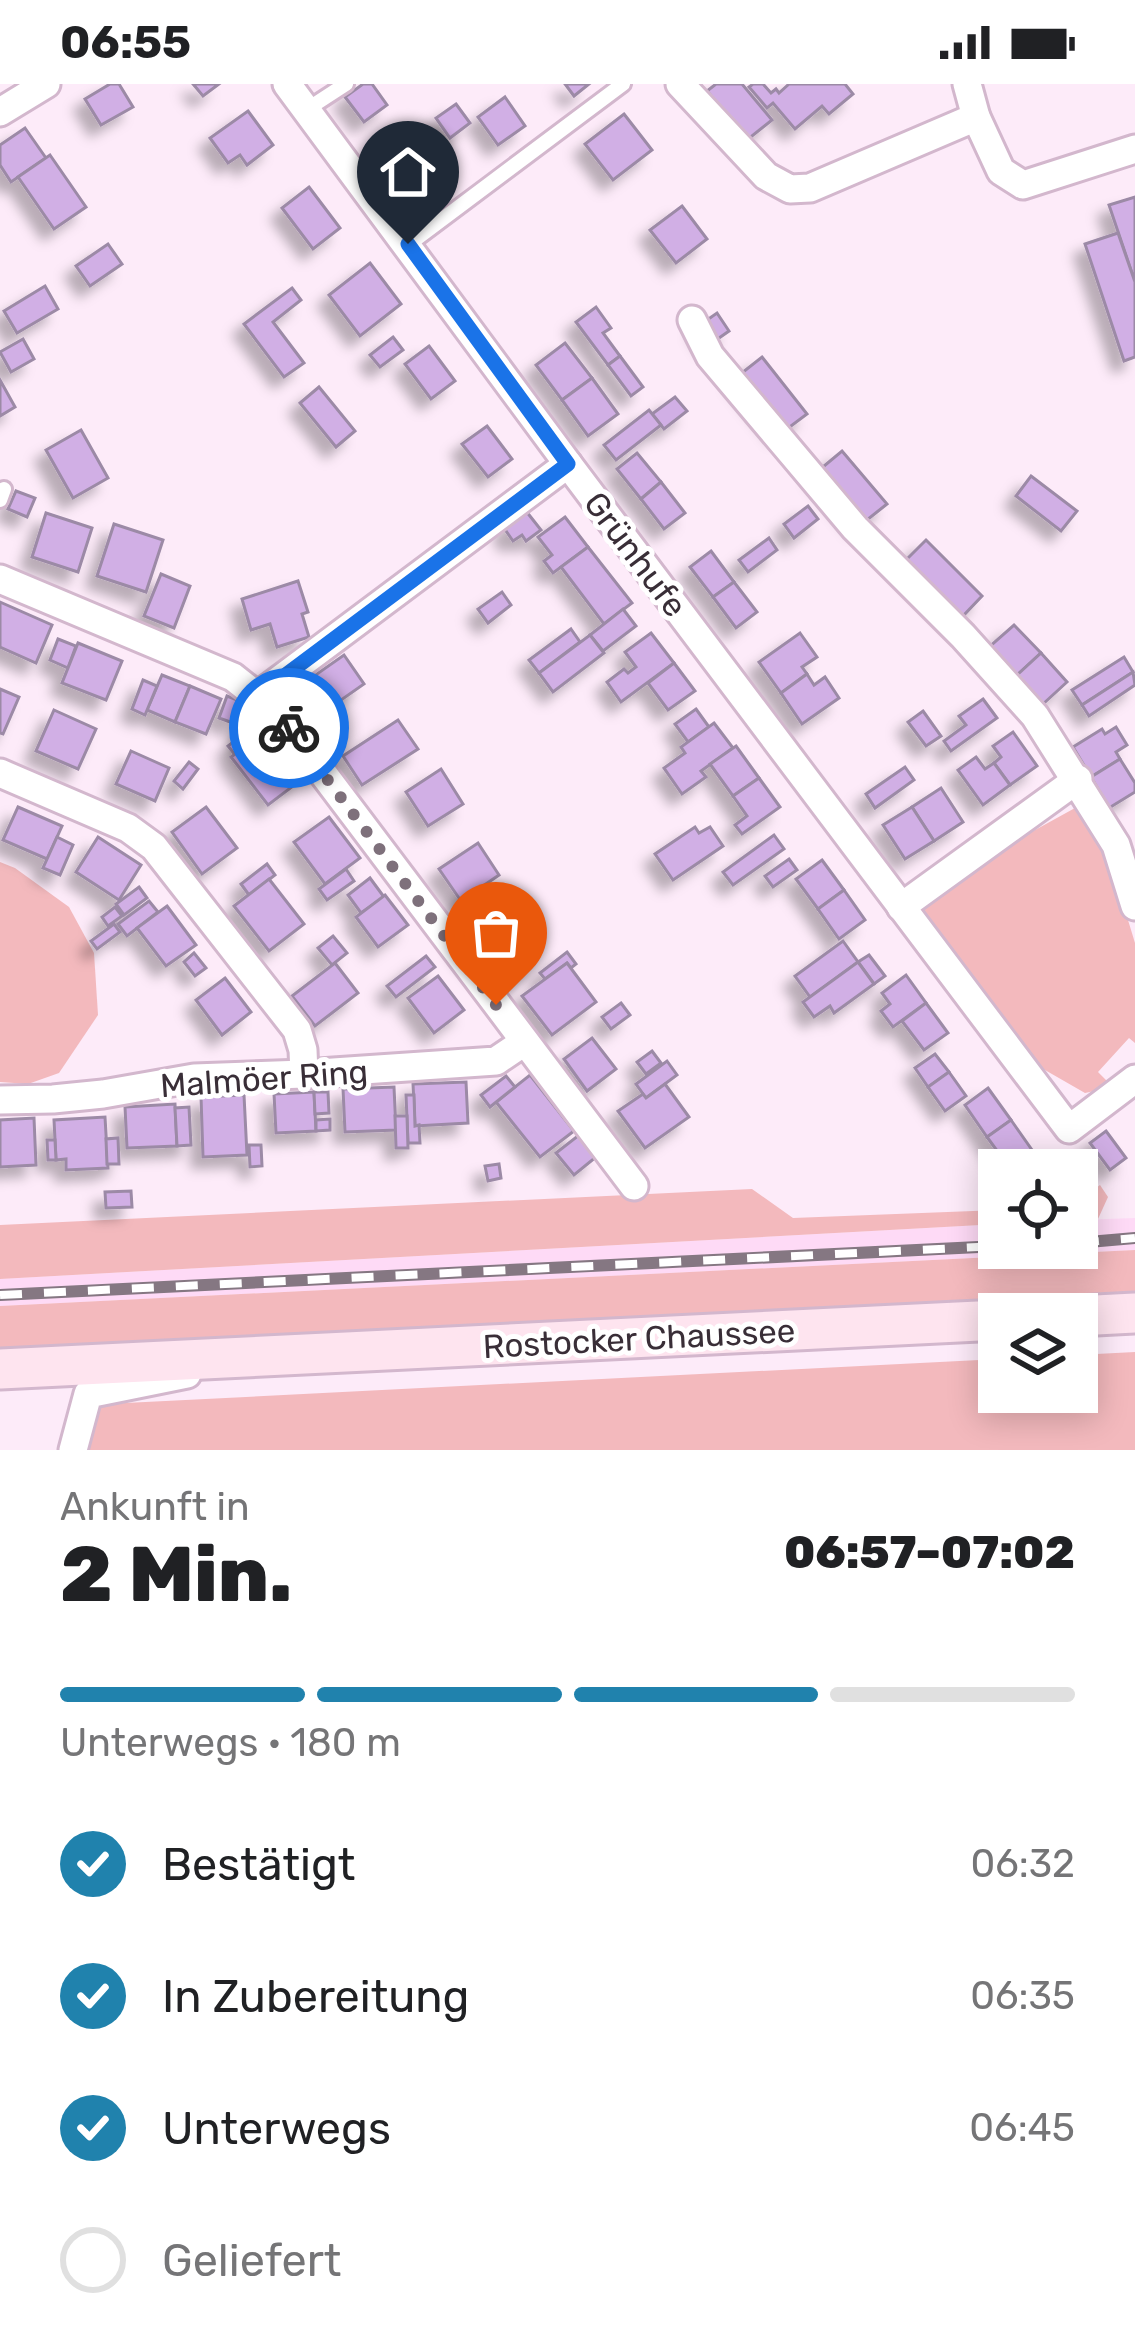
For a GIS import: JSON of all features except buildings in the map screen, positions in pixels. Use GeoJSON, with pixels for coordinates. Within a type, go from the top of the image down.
{"type":"FeatureCollection","features":[{"type":"Feature","properties":{"kind":"main road"},"geometry":{"type":"LineString","coordinates":[[1098,1315],[1135,1313]]}},
{"type":"Feature","properties":{"kind":"main road","name":"Rostocker Chaussee"},"geometry":{"type":"LineString","coordinates":[[0,1369],[978,1321]]}},
{"type":"Feature","properties":{"kind":"street"},"geometry":{"type":"LineString","coordinates":[[0,112],[46,84]]}},
{"type":"Feature","properties":{"kind":"street","name":"Grünhufe"},"geometry":{"type":"LineString","coordinates":[[287,84],[1069,1129],[1135,1079]]}},
{"type":"Feature","properties":{"kind":"street"},"geometry":{"type":"LineString","coordinates":[[680,84],[766,176],[790,189],[810,188],[976,117]]}},
{"type":"Feature","properties":{"kind":"street"},"geometry":{"type":"LineString","coordinates":[[968,84],[976,117],[1000,172],[1023,184],[1135,149]]}},
{"type":"Feature","properties":{"kind":"street"},"geometry":{"type":"LineString","coordinates":[[692,320],[710,356],[855,529],[963,636],[1035,716],[1116,844],[1135,906]]}},
{"type":"Feature","properties":{"kind":"street"},"geometry":{"type":"LineString","coordinates":[[259,695],[568,464]]}},
{"type":"Feature","properties":{"kind":"street"},"geometry":{"type":"LineString","coordinates":[[0,579],[233,677],[276,711],[634,1186]]}},
{"type":"Feature","properties":{"kind":"street"},"geometry":{"type":"LineString","coordinates":[[0,773],[128,829],[154,847],[297,1030],[304,1074]]}},
{"type":"Feature","properties":{"kind":"street"},"geometry":{"type":"LineString","coordinates":[[902,907],[1078,779]]}},
{"type":"Feature","properties":{"kind":"street","name":"Malmöer Ring"},"geometry":{"type":"LineString","coordinates":[[0,1100],[103,1094],[194,1078],[496,1060],[524,1042]]}},
{"type":"Feature","properties":{"kind":"street","name":"Rostocker Chaussee"},"geometry":{"type":"LineString","coordinates":[[73,1450],[88,1394],[279,1356]]}},
{"type":"Feature","properties":{"kind":"lane"},"geometry":{"type":"LineString","coordinates":[[306,110],[346,84]]}},
{"type":"Feature","properties":{"kind":"lane"},"geometry":{"type":"LineString","coordinates":[[408,244],[622,84]]}},
{"type":"Feature","properties":{"kind":"shaded area"},"geometry":{"type":"Polygon","coordinates":[[[1075,808],[1103,838],[1135,943],[1135,1043],[1129,1038],[1098,1072],[1113,1087],[1085,1093],[1031,1062],[921,910],[957,873],[1075,808]]]}},
{"type":"Feature","properties":{"kind":"shaded area"},"geometry":{"type":"Polygon","coordinates":[[[0,862],[69,907],[94,953],[98,1015],[59,1073],[28,1084],[0,1082],[0,862]]]}},
{"type":"Feature","properties":{"kind":"shaded area"},"geometry":{"type":"Polygon","coordinates":[[[1098,1186],[1108,1197],[1098,1219],[1098,1186]]]}},
{"type":"Feature","properties":{"kind":"shaded area"},"geometry":{"type":"Polygon","coordinates":[[[752,1189],[793,1218],[978,1211],[978,1225],[0,1279],[0,1225],[752,1189]]]}},
{"type":"Feature","properties":{"kind":"shaded area"},"geometry":{"type":"Polygon","coordinates":[[[1135,1218],[1135,1250],[1098,1252],[1098,1219],[1135,1218]]]}},
{"type":"Feature","properties":{"kind":"shaded area"},"geometry":{"type":"Polygon","coordinates":[[[978,1225],[978,1258],[0,1306],[0,1279],[978,1225]]]}},
{"type":"Feature","properties":{"kind":"shaded area"},"geometry":{"type":"Polygon","coordinates":[[[1135,1250],[1135,1304],[1098,1306],[1098,1293],[978,1293],[978,1311],[0,1356],[0,1306],[978,1258],[978,1269],[1098,1269],[1098,1252],[1135,1250]]]}},
{"type":"Feature","properties":{"kind":"shaded area"},"geometry":{"type":"Polygon","coordinates":[[[1135,1352],[1135,1450],[73,1450],[85,1405],[978,1360],[978,1413],[1098,1413],[1098,1354],[1135,1352]]]}},
{"type":"Feature","properties":{"kind":"railway"},"geometry":{"type":"LineString","coordinates":[[1098,1241],[1135,1238]]}},
{"type":"Feature","properties":{"kind":"railway"},"geometry":{"type":"LineString","coordinates":[[0,1295],[978,1247]]}},
{"type":"Feature","properties":{"kind":"way so far"},"geometry":{"type":"LineString","coordinates":[[289,728],[496,1005]]}},
{"type":"Feature","properties":{"kind":"route"},"geometry":{"type":"LineString","coordinates":[[289,728],[259,695],[568,464],[408,244]]}}]}
